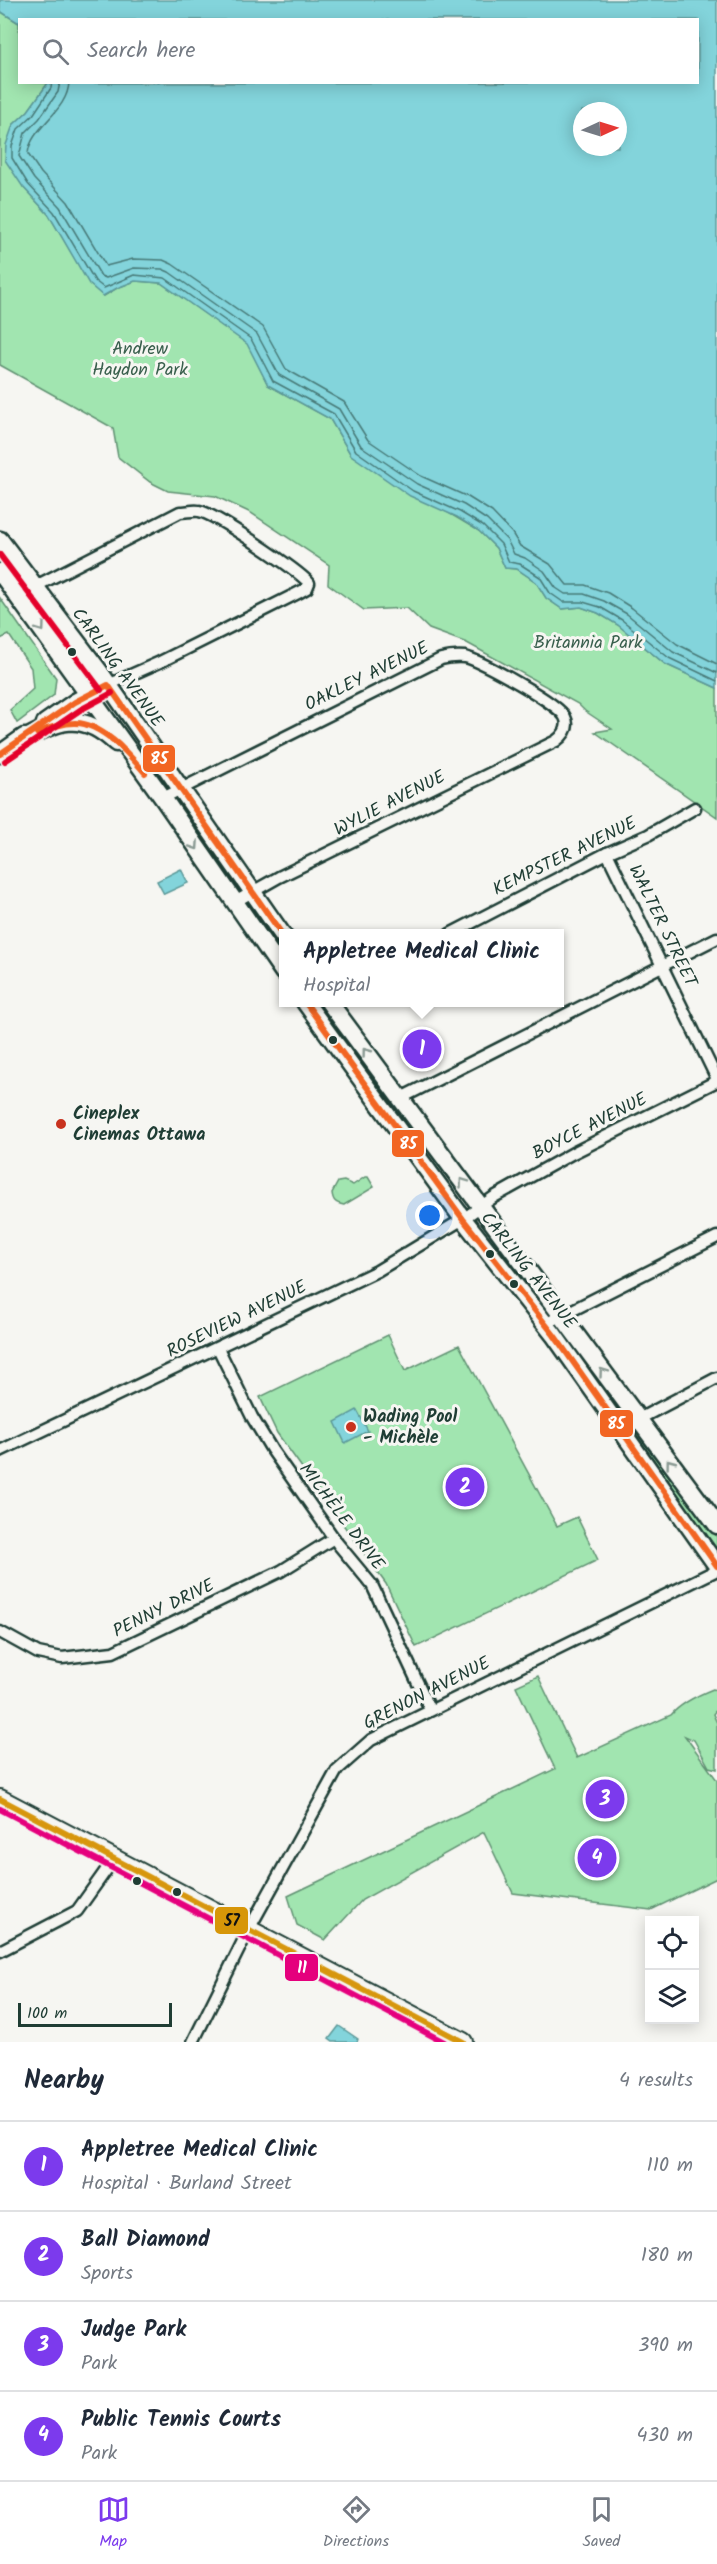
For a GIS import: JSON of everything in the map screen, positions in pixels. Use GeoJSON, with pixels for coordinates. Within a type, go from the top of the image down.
{"type":"FeatureCollection","features":[{"type":"Feature","properties":{"kind":"main road","name":"CARLING AVENUE"},"geometry":{"type":"LineString","coordinates":[[0,540],[108,685],[279,931]]}},
{"type":"Feature","properties":{"kind":"main road"},"geometry":{"type":"LineString","coordinates":[[0,572],[163,798],[233,903],[279,966]]}},
{"type":"Feature","properties":{"kind":"main road"},"geometry":{"type":"LineString","coordinates":[[0,754],[88,694],[108,685]]}},
{"type":"Feature","properties":{"kind":"main road"},"geometry":{"type":"LineString","coordinates":[[15,744],[51,726],[64,722],[82,721],[105,733],[139,765]]}},
{"type":"Feature","properties":{"kind":"main road","name":"CARLING AVENUE"},"geometry":{"type":"LineString","coordinates":[[313,1007],[463,1219],[545,1324],[717,1566]]}},
{"type":"Feature","properties":{"kind":"main road","name":"CARLING AVENUE"},"geometry":{"type":"LineString","coordinates":[[333,1007],[717,1525]]}},
{"type":"Feature","properties":{"kind":"main road"},"geometry":{"type":"LineString","coordinates":[[0,1799],[463,2042]]}},
{"type":"Feature","properties":{"kind":"street"},"geometry":{"type":"LineString","coordinates":[[34,587],[180,512],[201,511],[247,537],[309,583],[307,588],[300,592],[160,662],[108,685]]}},
{"type":"Feature","properties":{"kind":"street","name":"OAKLEY AVENUE"},"geometry":{"type":"LineString","coordinates":[[163,798],[441,659],[452,656],[477,662],[549,702],[566,718],[567,726],[563,736]]}},
{"type":"Feature","properties":{"kind":"street","name":"WYLIE AVENUE"},"geometry":{"type":"LineString","coordinates":[[233,903],[563,736]]}},
{"type":"Feature","properties":{"kind":"street","name":"KEMPSTER AVENUE"},"geometry":{"type":"LineString","coordinates":[[458,929],[607,853],[648,835],[694,808]]}},
{"type":"Feature","properties":{"kind":"street","name":"WALTER STREET"},"geometry":{"type":"LineString","coordinates":[[607,853],[717,1080]]}},
{"type":"Feature","properties":{"kind":"street"},"geometry":{"type":"LineString","coordinates":[[401,1098],[717,938]]}},
{"type":"Feature","properties":{"kind":"street","name":"BOYCE AVENUE"},"geometry":{"type":"LineString","coordinates":[[481,1206],[573,1153],[717,1080]]}},
{"type":"Feature","properties":{"kind":"street","name":"ROSEVIEW AVENUE"},"geometry":{"type":"LineString","coordinates":[[0,1451],[377,1271],[481,1206]]}},
{"type":"Feature","properties":{"kind":"street"},"geometry":{"type":"LineString","coordinates":[[545,1324],[717,1237]]}},
{"type":"Feature","properties":{"kind":"street","name":"MICHÈLE DRIVE"},"geometry":{"type":"LineString","coordinates":[[218,1348],[252,1417],[334,1538],[372,1585],[430,1708]]}},
{"type":"Feature","properties":{"kind":"street"},"geometry":{"type":"LineString","coordinates":[[637,1420],[717,1378]]}},
{"type":"Feature","properties":{"kind":"street","name":"PENNY DRIVE"},"geometry":{"type":"LineString","coordinates":[[0,1632],[38,1653],[62,1658],[113,1652],[281,1571],[334,1538]]}},
{"type":"Feature","properties":{"kind":"street","name":"GRENON AVENUE"},"geometry":{"type":"LineString","coordinates":[[193,2042],[249,1929],[338,1770],[370,1740],[430,1708],[717,1570]]}},
{"type":"Feature","properties":{"kind":"street"},"geometry":{"type":"LineString","coordinates":[[0,1951],[76,1911],[114,1859]]}},
{"type":"Feature","properties":{"kind":"green space","name":"Andrew Haydon Park"},"geometry":{"type":"Polygon","coordinates":[[[0,11],[18,22],[18,84],[47,84],[28,111],[13,125],[23,187],[49,215],[90,284],[104,296],[135,281],[161,283],[248,344],[268,385],[330,419],[351,455],[479,531],[496,548],[505,568],[517,569],[536,582],[546,598],[562,609],[581,607],[598,613],[618,625],[665,664],[717,688],[717,817],[595,732],[612,729],[578,704],[467,643],[429,629],[407,608],[364,610],[328,584],[329,565],[251,513],[215,496],[168,491],[150,482],[118,457],[113,428],[0,365],[0,11]]]}},
{"type":"Feature","properties":{"kind":"green space"},"geometry":{"type":"Polygon","coordinates":[[[0,598],[56,678],[54,695],[17,723],[10,710],[33,689],[31,668],[9,635],[0,639],[0,598]]]}},
{"type":"Feature","properties":{"kind":"green space"},"geometry":{"type":"Polygon","coordinates":[[[368,1177],[374,1187],[344,1205],[334,1200],[332,1193],[338,1182],[344,1181],[353,1185],[368,1177]]]}},
{"type":"Feature","properties":{"kind":"green space"},"geometry":{"type":"Polygon","coordinates":[[[388,1335],[405,1371],[459,1345],[557,1526],[577,1517],[598,1560],[416,1647],[386,1584],[277,1433],[260,1397],[388,1335]]]}},
{"type":"Feature","properties":{"kind":"green space"},"geometry":{"type":"Polygon","coordinates":[[[615,1406],[636,1429],[717,1537],[717,1550],[613,1408],[615,1406]]]}},
{"type":"Feature","properties":{"kind":"green space"},"geometry":{"type":"Polygon","coordinates":[[[538,1676],[577,1758],[671,1715],[696,1697],[713,1689],[717,1690],[717,1709],[713,1714],[717,1723],[717,1769],[709,1767],[694,1740],[685,1736],[717,1780],[717,1878],[651,1910],[513,1893],[484,1832],[362,1900],[325,1940],[297,1925],[288,1896],[555,1769],[516,1686],[538,1676]]]}},
{"type":"Feature","properties":{"kind":"water"},"geometry":{"type":"Polygon","coordinates":[[[0,0],[717,0],[717,688],[665,664],[618,625],[598,613],[581,607],[562,609],[546,598],[536,582],[517,569],[505,568],[496,548],[479,531],[457,517],[410,496],[351,455],[330,419],[268,385],[247,344],[161,283],[135,281],[103,296],[89,284],[49,215],[23,187],[5,160],[6,145],[13,125],[28,111],[47,84],[699,84],[699,18],[18,18],[18,22],[0,11],[0,0]]]}},
{"type":"Feature","properties":{"kind":"water"},"geometry":{"type":"Polygon","coordinates":[[[181,869],[188,883],[164,894],[157,881],[181,869]]]}},
{"type":"Feature","properties":{"kind":"water","name":"Wading Pool - Michèle"},"geometry":{"type":"Polygon","coordinates":[[[357,1410],[368,1431],[345,1443],[335,1422],[357,1410]]]}},
{"type":"Feature","properties":{"kind":"water"},"geometry":{"type":"Polygon","coordinates":[[[339,2026],[358,2039],[357,2042],[333,2042],[329,2039],[339,2026]]]}},
{"type":"Feature","properties":{"kind":"transit line"},"geometry":{"type":"LineString","coordinates":[[0,555],[101,690]]}},
{"type":"Feature","properties":{"kind":"transit line","name":"85"},"geometry":{"type":"LineString","coordinates":[[0,754],[75,702],[108,685],[279,930]]}},
{"type":"Feature","properties":{"kind":"transit line"},"geometry":{"type":"LineString","coordinates":[[5,761],[80,710],[112,693]]}},
{"type":"Feature","properties":{"kind":"transit line","name":"85"},"geometry":{"type":"LineString","coordinates":[[37,733],[61,724],[80,723],[89,726],[99,730],[119,745],[145,773]]}},
{"type":"Feature","properties":{"kind":"transit line","name":"85"},"geometry":{"type":"LineString","coordinates":[[309,1007],[463,1219],[554,1335],[717,1566]]}},
{"type":"Feature","properties":{"kind":"transit line","name":"57"},"geometry":{"type":"LineString","coordinates":[[0,1799],[463,2042]]}},
{"type":"Feature","properties":{"kind":"transit line","name":"11"},"geometry":{"type":"LineString","coordinates":[[0,1809],[444,2042]]}},
{"type":"Feature","properties":{"kind":"place","name":"Appletree Medical Clinic"},"geometry":{"type":"Point","coordinates":[422,1049]}},
{"type":"Feature","properties":{"kind":"place","name":"Cineplex Cinemas Ottawa"},"geometry":{"type":"Point","coordinates":[61,1124]}},
{"type":"Feature","properties":{"kind":"place","name":"Wading Pool - Michèle"},"geometry":{"type":"Point","coordinates":[351,1427]}},
{"type":"Feature","properties":{"kind":"place","name":"Ball Diamond"},"geometry":{"type":"Point","coordinates":[465,1487]}},
{"type":"Feature","properties":{"kind":"place","name":"Judge Park"},"geometry":{"type":"Point","coordinates":[605,1799]}},
{"type":"Feature","properties":{"kind":"place","name":"Public Tennis Courts"},"geometry":{"type":"Point","coordinates":[597,1858]}},
{"type":"Feature","properties":{"kind":"park label","name":"Britannia Park"},"geometry":{"type":"Point","coordinates":[588,643]}}]}
